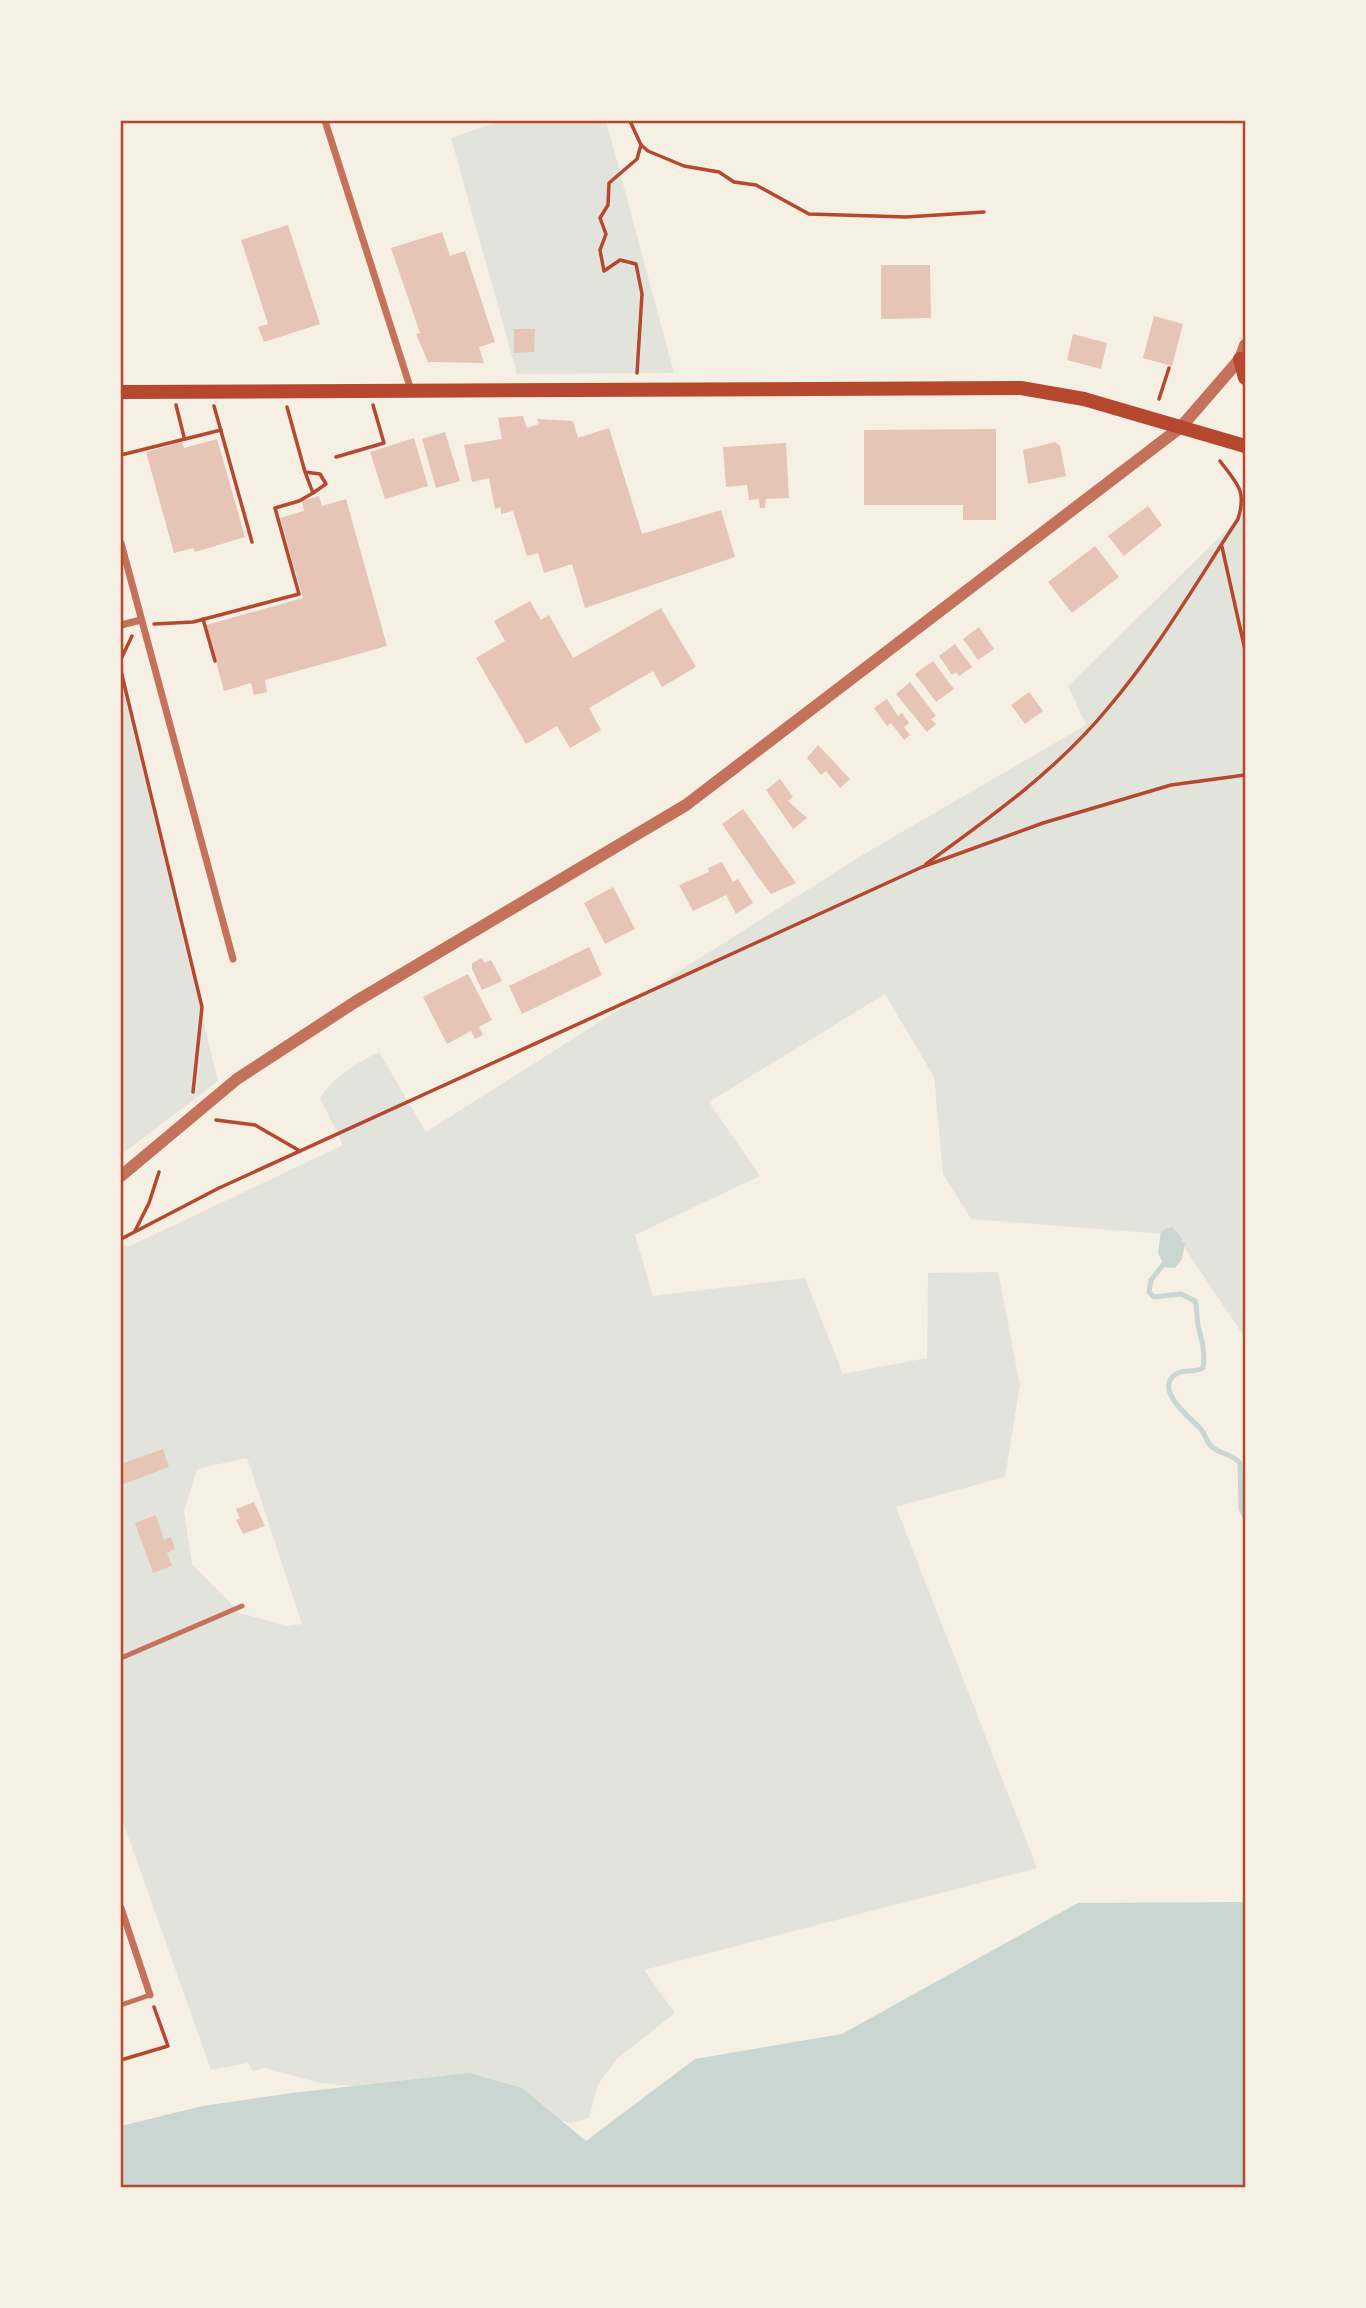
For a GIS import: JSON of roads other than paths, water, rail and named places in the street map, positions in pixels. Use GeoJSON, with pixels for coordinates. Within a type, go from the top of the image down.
{"type":"FeatureCollection","features":[{"type":"Feature","properties":{"kind":"main road"},"geometry":{"type":"LineString","coordinates":[[1243,352],[1245,378]]}},
{"type":"Feature","properties":{"kind":"main road"},"geometry":{"type":"LineString","coordinates":[[121,392],[1021,388],[1084,399],[1245,446]]}},
{"type":"Feature","properties":{"kind":"street"},"geometry":{"type":"LineString","coordinates":[[325,121],[411,390]]}},
{"type":"Feature","properties":{"kind":"street"},"geometry":{"type":"LineString","coordinates":[[121,1176],[237,1079],[355,1002],[686,805],[1181,427],[1243,352]]}},
{"type":"Feature","properties":{"kind":"street"},"geometry":{"type":"LineString","coordinates":[[121,543],[233,959]]}},
{"type":"Feature","properties":{"kind":"street"},"geometry":{"type":"LineString","coordinates":[[121,625],[142,623]]}},
{"type":"Feature","properties":{"kind":"street"},"geometry":{"type":"LineString","coordinates":[[121,1908],[150,1995]]}},
{"type":"Feature","properties":{"kind":"lane"},"geometry":{"type":"LineString","coordinates":[[121,1658],[242,1606]]}},
{"type":"Feature","properties":{"kind":"lane"},"geometry":{"type":"LineString","coordinates":[[121,2005],[150,1995]]}},
{"type":"Feature","properties":{"kind":"waterway"},"geometry":{"type":"LineString","coordinates":[[1163,1265],[1151,1280],[1149,1292],[1154,1297],[1181,1294],[1195,1301],[1204,1353],[1203,1368],[1176,1374],[1170,1380],[1171,1395],[1182,1411],[1202,1430],[1212,1447],[1240,1463],[1241,1509],[1245,1517]]}}]}
